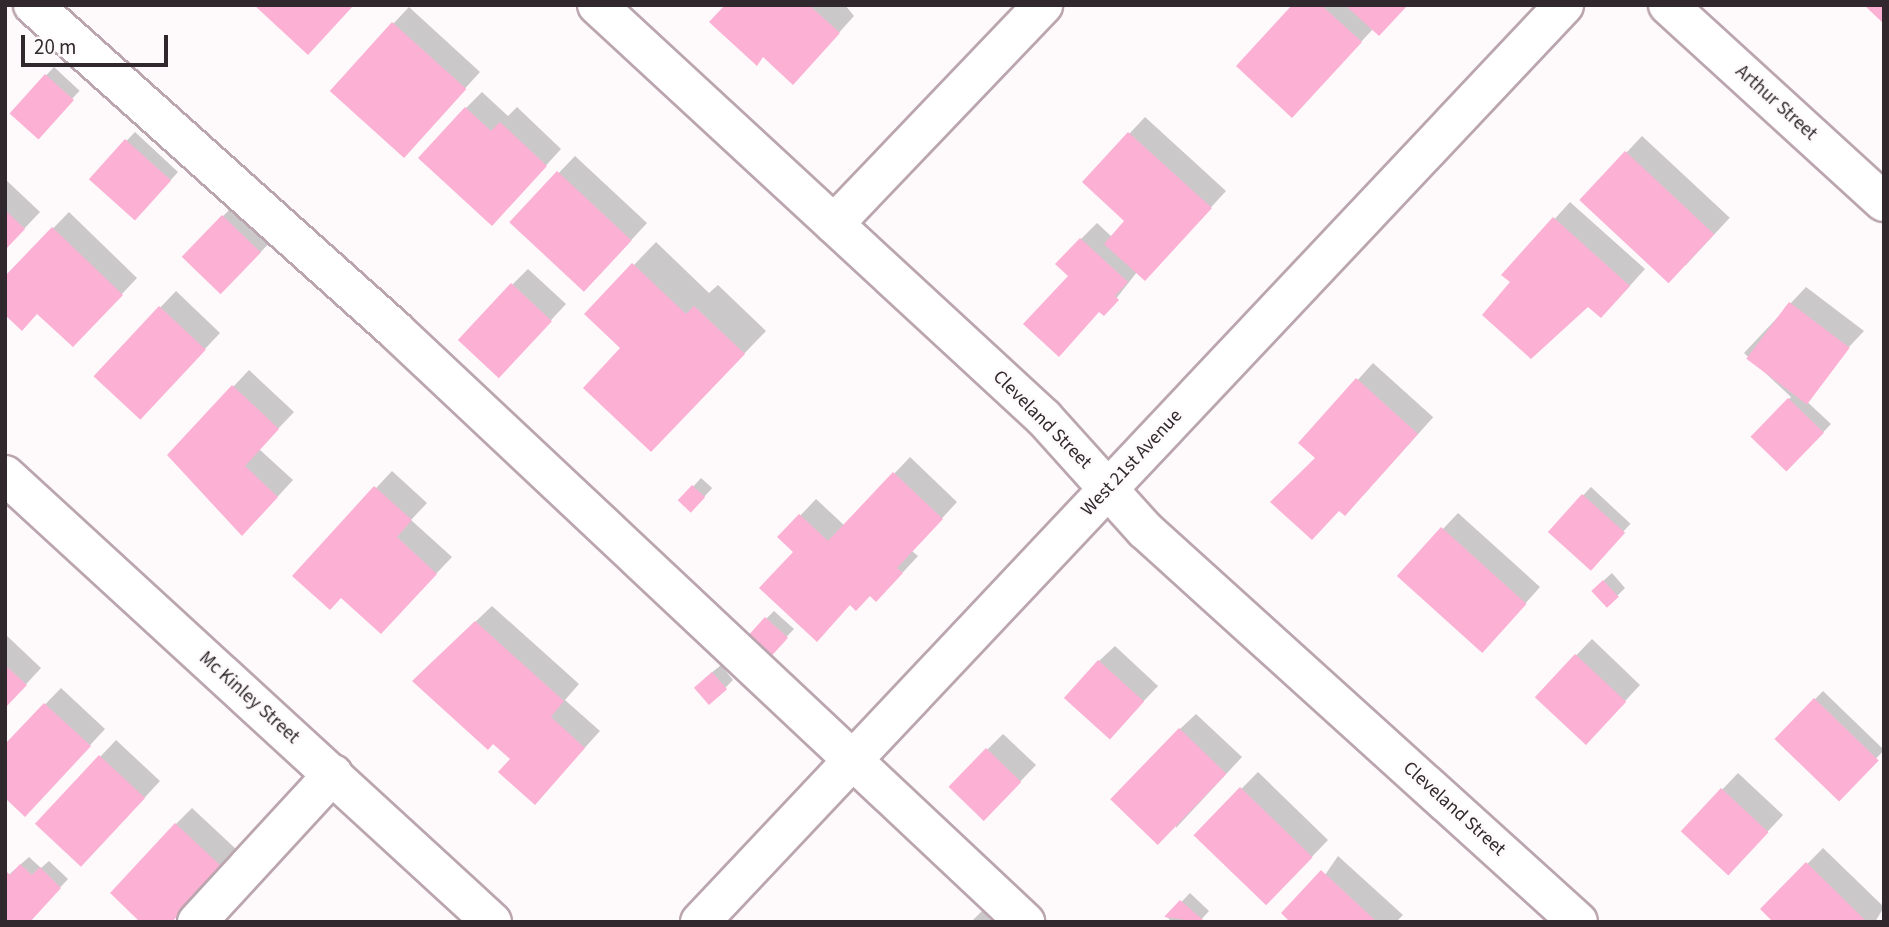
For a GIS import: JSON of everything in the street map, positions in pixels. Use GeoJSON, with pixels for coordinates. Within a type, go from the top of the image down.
{"type":"FeatureCollection","features":[{"type":"Feature","properties":{"kind":"street"},"geometry":{"type":"LineString","coordinates":[[33,5],[395,330],[1025,922]]}},
{"type":"Feature","properties":{"kind":"street","name":"Cleveland Street"},"geometry":{"type":"LineString","coordinates":[[597,5],[1044,418],[1145,530],[1578,922]]}},
{"type":"Feature","properties":{"kind":"street"},"geometry":{"type":"LineString","coordinates":[[834,224],[1043,5]]}},
{"type":"Feature","properties":{"kind":"street","name":"West 21st Avenue"},"geometry":{"type":"LineString","coordinates":[[700,922],[1564,5]]}},
{"type":"Feature","properties":{"kind":"street","name":"Arthur Street"},"geometry":{"type":"LineString","coordinates":[[1668,5],[1884,202]]}},
{"type":"Feature","properties":{"kind":"street","name":"Mc Kinley Street"},"geometry":{"type":"LineString","coordinates":[[5,475],[492,922]]}},
{"type":"Feature","properties":{"kind":"street"},"geometry":{"type":"LineString","coordinates":[[197,922],[333,774]]}},
{"type":"Feature","properties":{"kind":"building"},"geometry":{"type":"Polygon","coordinates":[[[254,5],[354,5],[308,55],[254,5]]]}},
{"type":"Feature","properties":{"kind":"building"},"geometry":{"type":"Polygon","coordinates":[[[725,5],[809,5],[840,33],[793,85],[763,57],[757,66],[709,22],[725,5]]]}},
{"type":"Feature","properties":{"kind":"building"},"geometry":{"type":"Polygon","coordinates":[[[1292,5],[1321,5],[1362,42],[1292,118],[1236,66],[1292,5]]]}},
{"type":"Feature","properties":{"kind":"building"},"geometry":{"type":"Polygon","coordinates":[[[1345,5],[1408,5],[1379,36],[1345,5]]]}},
{"type":"Feature","properties":{"kind":"building"},"geometry":{"type":"Polygon","coordinates":[[[1864,5],[1884,5],[1884,24],[1864,5]]]}},
{"type":"Feature","properties":{"kind":"building"},"geometry":{"type":"Polygon","coordinates":[[[392,22],[466,89],[404,158],[330,91],[392,22]]]}},
{"type":"Feature","properties":{"kind":"building"},"geometry":{"type":"Polygon","coordinates":[[[45,74],[74,100],[39,139],[10,113],[45,74]]]}},
{"type":"Feature","properties":{"kind":"building"},"geometry":{"type":"Polygon","coordinates":[[[465,107],[491,131],[500,122],[547,166],[492,226],[418,158],[465,107]]]}},
{"type":"Feature","properties":{"kind":"building"},"geometry":{"type":"Polygon","coordinates":[[[1128,132],[1212,208],[1145,281],[1104,244],[1124,221],[1082,182],[1128,132]]]}},
{"type":"Feature","properties":{"kind":"building"},"geometry":{"type":"Polygon","coordinates":[[[125,139],[171,180],[135,221],[89,179],[125,139]]]}},
{"type":"Feature","properties":{"kind":"building"},"geometry":{"type":"Polygon","coordinates":[[[1625,151],[1714,234],[1669,283],[1579,200],[1625,151]]]}},
{"type":"Feature","properties":{"kind":"building"},"geometry":{"type":"Polygon","coordinates":[[[557,171],[632,241],[584,292],[509,222],[557,171]]]}},
{"type":"Feature","properties":{"kind":"building"},"geometry":{"type":"Polygon","coordinates":[[[5,210],[25,229],[5,250],[5,210]]]}},
{"type":"Feature","properties":{"kind":"building"},"geometry":{"type":"Polygon","coordinates":[[[222,215],[261,253],[221,294],[182,257],[222,215]]]}},
{"type":"Feature","properties":{"kind":"building"},"geometry":{"type":"Polygon","coordinates":[[[1553,217],[1630,286],[1601,318],[1588,307],[1531,359],[1482,315],[1510,282],[1501,275],[1553,217]]]}},
{"type":"Feature","properties":{"kind":"building"},"geometry":{"type":"Polygon","coordinates":[[[52,227],[123,295],[73,347],[37,314],[22,331],[5,315],[5,276],[52,227]]]}},
{"type":"Feature","properties":{"kind":"building"},"geometry":{"type":"Polygon","coordinates":[[[1080,238],[1128,282],[1115,296],[1119,300],[1104,316],[1099,312],[1059,357],[1023,324],[1068,276],[1055,264],[1080,238]]]}},
{"type":"Feature","properties":{"kind":"building"},"geometry":{"type":"Polygon","coordinates":[[[632,263],[686,314],[694,306],[745,354],[651,452],[583,388],[620,348],[584,314],[632,263]]]}},
{"type":"Feature","properties":{"kind":"building"},"geometry":{"type":"Polygon","coordinates":[[[511,283],[552,321],[499,378],[458,340],[511,283]]]}},
{"type":"Feature","properties":{"kind":"building"},"geometry":{"type":"Polygon","coordinates":[[[1789,302],[1850,348],[1807,404],[1746,359],[1789,302]]]}},
{"type":"Feature","properties":{"kind":"building"},"geometry":{"type":"Polygon","coordinates":[[[159,306],[206,350],[140,420],[94,376],[159,306]]]}},
{"type":"Feature","properties":{"kind":"building"},"geometry":{"type":"Polygon","coordinates":[[[1356,378],[1418,434],[1345,516],[1339,511],[1312,540],[1270,502],[1315,458],[1298,443],[1356,378]]]}},
{"type":"Feature","properties":{"kind":"building"},"geometry":{"type":"Polygon","coordinates":[[[232,385],[279,429],[245,466],[278,497],[242,536],[167,455],[232,385]]]}},
{"type":"Feature","properties":{"kind":"building"},"geometry":{"type":"Polygon","coordinates":[[[1788,398],[1824,433],[1786,472],[1750,437],[1788,398]]]}},
{"type":"Feature","properties":{"kind":"building"},"geometry":{"type":"Polygon","coordinates":[[[893,472],[943,519],[897,568],[903,573],[876,602],[870,596],[856,611],[850,605],[817,642],[759,588],[793,552],[777,537],[799,514],[828,541],[893,472]]]}},
{"type":"Feature","properties":{"kind":"building"},"geometry":{"type":"Polygon","coordinates":[[[692,485],[705,497],[691,513],[678,500],[692,485]]]}},
{"type":"Feature","properties":{"kind":"building"},"geometry":{"type":"Polygon","coordinates":[[[374,486],[412,520],[397,537],[437,574],[381,634],[341,598],[330,610],[292,576],[374,486]]]}},
{"type":"Feature","properties":{"kind":"building"},"geometry":{"type":"Polygon","coordinates":[[[1582,494],[1625,533],[1591,571],[1548,532],[1582,494]]]}},
{"type":"Feature","properties":{"kind":"building"},"geometry":{"type":"Polygon","coordinates":[[[1441,527],[1526,604],[1482,653],[1397,576],[1441,527]]]}},
{"type":"Feature","properties":{"kind":"building"},"geometry":{"type":"Polygon","coordinates":[[[1603,580],[1619,597],[1607,608],[1591,591],[1603,580]]]}},
{"type":"Feature","properties":{"kind":"building"},"geometry":{"type":"Polygon","coordinates":[[[765,617],[788,638],[772,656],[749,635],[765,617]]]}},
{"type":"Feature","properties":{"kind":"building"},"geometry":{"type":"Polygon","coordinates":[[[475,621],[564,701],[551,717],[585,748],[535,805],[498,772],[510,759],[493,744],[488,750],[412,681],[475,621]]]}},
{"type":"Feature","properties":{"kind":"building"},"geometry":{"type":"Polygon","coordinates":[[[1575,654],[1626,702],[1586,745],[1535,697],[1575,654]]]}},
{"type":"Feature","properties":{"kind":"building"},"geometry":{"type":"Polygon","coordinates":[[[1098,660],[1144,701],[1110,739],[1064,698],[1098,660]]]}},
{"type":"Feature","properties":{"kind":"building"},"geometry":{"type":"Polygon","coordinates":[[[5,665],[27,685],[5,708],[5,665]]]}},
{"type":"Feature","properties":{"kind":"building"},"geometry":{"type":"Polygon","coordinates":[[[712,672],[727,689],[709,705],[694,688],[712,672]]]}},
{"type":"Feature","properties":{"kind":"building"},"geometry":{"type":"Polygon","coordinates":[[[1814,698],[1879,761],[1839,802],[1774,739],[1814,698]]]}},
{"type":"Feature","properties":{"kind":"building"},"geometry":{"type":"Polygon","coordinates":[[[44,703],[91,746],[25,817],[5,798],[5,744],[44,703]]]}},
{"type":"Feature","properties":{"kind":"building"},"geometry":{"type":"Polygon","coordinates":[[[1179,728],[1226,774],[1158,845],[1110,799],[1179,728]]]}},
{"type":"Feature","properties":{"kind":"building"},"geometry":{"type":"Polygon","coordinates":[[[986,748],[1021,782],[984,821],[948,787],[986,748]]]}},
{"type":"Feature","properties":{"kind":"building"},"geometry":{"type":"Polygon","coordinates":[[[99,755],[145,798],[81,867],[35,824],[99,755]]]}},
{"type":"Feature","properties":{"kind":"building"},"geometry":{"type":"Polygon","coordinates":[[[1240,787],[1313,857],[1266,905],[1193,835],[1240,787]]]}},
{"type":"Feature","properties":{"kind":"building"},"geometry":{"type":"Polygon","coordinates":[[[1721,788],[1769,832],[1728,875],[1681,831],[1721,788]]]}},
{"type":"Feature","properties":{"kind":"building"},"geometry":{"type":"Polygon","coordinates":[[[175,823],[222,867],[172,922],[140,922],[110,893],[175,823]]]}},
{"type":"Feature","properties":{"kind":"building"},"geometry":{"type":"Polygon","coordinates":[[[1806,862],[1867,922],[1773,922],[1760,909],[1806,862]]]}},
{"type":"Feature","properties":{"kind":"building"},"geometry":{"type":"Polygon","coordinates":[[[20,864],[32,875],[40,867],[61,888],[30,922],[5,922],[5,870],[10,875],[20,864]]]}},
{"type":"Feature","properties":{"kind":"building"},"geometry":{"type":"Polygon","coordinates":[[[1321,870],[1377,922],[1290,922],[1281,913],[1321,870]]]}},
{"type":"Feature","properties":{"kind":"building"},"geometry":{"type":"Polygon","coordinates":[[[1180,900],[1203,920],[1201,922],[1164,917],[1180,900]]]}}]}
